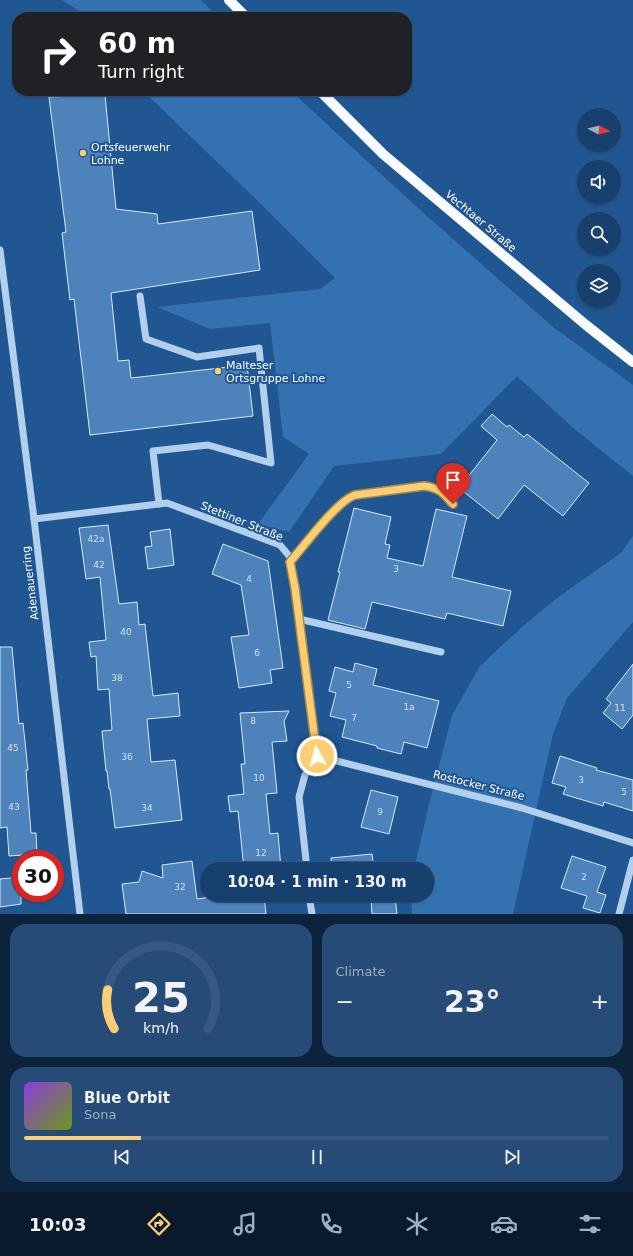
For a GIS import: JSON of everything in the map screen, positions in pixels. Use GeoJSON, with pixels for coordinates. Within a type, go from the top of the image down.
{"type":"FeatureCollection","features":[{"type":"Feature","properties":{"kind":"main road"},"geometry":{"type":"LineString","coordinates":[[229,0],[241,12]]}},
{"type":"Feature","properties":{"kind":"main road","name":"Vechtaer Straße"},"geometry":{"type":"LineString","coordinates":[[325,96],[383,154],[586,325],[633,362]]}},
{"type":"Feature","properties":{"kind":"street","name":"Adenauerring"},"geometry":{"type":"LineString","coordinates":[[0,250],[34,519],[80,914]]}},
{"type":"Feature","properties":{"kind":"street"},"geometry":{"type":"LineString","coordinates":[[140,296],[146,339],[197,357],[259,348],[271,463],[208,445],[153,451],[160,504]]}},
{"type":"Feature","properties":{"kind":"street"},"geometry":{"type":"LineString","coordinates":[[290,562],[338,506],[348,498],[355,495],[424,486],[441,491],[453,504]]}},
{"type":"Feature","properties":{"kind":"street","name":"Stettiner Straße"},"geometry":{"type":"LineString","coordinates":[[34,519],[167,503],[280,545],[290,557],[317,756]]}},
{"type":"Feature","properties":{"kind":"street"},"geometry":{"type":"LineString","coordinates":[[299,619],[441,652]]}},
{"type":"Feature","properties":{"kind":"street"},"geometry":{"type":"LineString","coordinates":[[306,862],[299,797],[304,775],[317,756]]}},
{"type":"Feature","properties":{"kind":"street","name":"Rostocker Straße"},"geometry":{"type":"LineString","coordinates":[[317,756],[522,808],[633,843]]}},
{"type":"Feature","properties":{"kind":"street"},"geometry":{"type":"LineString","coordinates":[[619,914],[633,860]]}},
{"type":"Feature","properties":{"kind":"street"},"geometry":{"type":"LineString","coordinates":[[311,902],[312,914]]}},
{"type":"Feature","properties":{"kind":"shaded area"},"geometry":{"type":"Polygon","coordinates":[[[62,0],[201,0],[213,12],[81,12],[62,0]]]}},
{"type":"Feature","properties":{"kind":"shaded area"},"geometry":{"type":"Polygon","coordinates":[[[148,96],[296,96],[419,209],[553,327],[633,385],[633,476],[572,427],[517,376],[441,454],[334,466],[289,532],[258,524],[309,454],[283,437],[270,323],[210,329],[157,307],[320,289],[335,278],[259,202],[148,96]]]}},
{"type":"Feature","properties":{"kind":"shaded area"},"geometry":{"type":"Polygon","coordinates":[[[633,536],[633,622],[567,698],[553,734],[513,914],[412,914],[411,902],[434,902],[434,862],[416,862],[452,715],[480,666],[523,626],[561,595],[621,553],[633,536]]]}},
{"type":"Feature","properties":{"kind":"building","name":"Ortsfeuerwehr Lohne"},"geometry":{"type":"Polygon","coordinates":[[[105,96],[116,209],[157,214],[158,224],[252,211],[260,270],[111,293],[118,361],[129,360],[131,378],[247,365],[253,416],[90,435],[74,299],[70,300],[62,233],[66,232],[49,97],[105,96]]]}},
{"type":"Feature","properties":{"kind":"building"},"geometry":{"type":"Polygon","coordinates":[[[492,414],[507,427],[509,425],[524,437],[527,434],[589,483],[563,516],[524,485],[498,519],[459,488],[497,440],[481,426],[492,414]]]}},
{"type":"Feature","properties":{"kind":"building"},"geometry":{"type":"Polygon","coordinates":[[[354,508],[391,517],[385,544],[390,545],[387,558],[423,566],[436,509],[467,516],[452,577],[511,591],[503,626],[447,613],[445,619],[372,602],[365,629],[328,620],[354,508]]]}},
{"type":"Feature","properties":{"kind":"building"},"geometry":{"type":"Polygon","coordinates":[[[108,525],[119,604],[137,602],[139,625],[145,624],[153,696],[178,693],[180,716],[147,719],[151,762],[175,760],[182,820],[115,828],[106,771],[102,731],[112,730],[109,689],[98,690],[96,656],[91,657],[89,642],[106,640],[100,577],[86,579],[79,528],[108,525]]]}},
{"type":"Feature","properties":{"kind":"building"},"geometry":{"type":"Polygon","coordinates":[[[170,529],[174,565],[148,569],[145,547],[152,546],[150,532],[170,529]]]}},
{"type":"Feature","properties":{"kind":"building"},"geometry":{"type":"Polygon","coordinates":[[[223,544],[268,561],[283,668],[270,670],[272,683],[239,688],[231,637],[249,635],[241,585],[212,574],[223,544]]]}},
{"type":"Feature","properties":{"kind":"building"},"geometry":{"type":"Polygon","coordinates":[[[0,647],[12,647],[19,724],[23,723],[28,770],[26,770],[31,833],[36,833],[37,850],[12,850],[12,856],[9,856],[7,827],[0,828],[0,647]]]}},
{"type":"Feature","properties":{"kind":"building"},"geometry":{"type":"Polygon","coordinates":[[[355,663],[377,669],[373,685],[439,701],[427,748],[404,742],[401,754],[342,737],[346,720],[330,716],[336,693],[329,691],[335,667],[353,672],[355,663]]]}},
{"type":"Feature","properties":{"kind":"building"},"geometry":{"type":"Polygon","coordinates":[[[633,664],[633,715],[622,729],[603,713],[611,703],[606,699],[633,664]]]}},
{"type":"Feature","properties":{"kind":"building"},"geometry":{"type":"Polygon","coordinates":[[[289,711],[284,721],[287,741],[272,742],[277,793],[266,794],[270,834],[278,833],[280,862],[243,862],[238,811],[230,812],[228,796],[244,794],[241,764],[245,764],[240,713],[289,711]]]}},
{"type":"Feature","properties":{"kind":"building"},"geometry":{"type":"Polygon","coordinates":[[[560,756],[597,768],[596,770],[633,780],[633,811],[604,802],[603,806],[563,794],[566,787],[552,783],[560,756]]]}},
{"type":"Feature","properties":{"kind":"building"},"geometry":{"type":"Polygon","coordinates":[[[371,790],[398,797],[389,834],[361,827],[371,790]]]}},
{"type":"Feature","properties":{"kind":"building"},"geometry":{"type":"Polygon","coordinates":[[[372,854],[373,862],[331,862],[331,858],[372,854]]]}},
{"type":"Feature","properties":{"kind":"building"},"geometry":{"type":"Polygon","coordinates":[[[572,856],[606,867],[597,892],[606,895],[600,913],[583,908],[587,896],[561,888],[572,856]]]}},
{"type":"Feature","properties":{"kind":"building"},"geometry":{"type":"Polygon","coordinates":[[[192,861],[197,899],[200,899],[200,902],[265,902],[266,914],[126,914],[122,884],[139,882],[142,871],[163,878],[162,865],[192,861]]]}},
{"type":"Feature","properties":{"kind":"building"},"geometry":{"type":"Polygon","coordinates":[[[12,878],[12,902],[21,902],[21,904],[0,907],[0,879],[12,878]]]}},
{"type":"Feature","properties":{"kind":"building"},"geometry":{"type":"Polygon","coordinates":[[[371,902],[396,902],[397,914],[372,914],[371,902]]]}},
{"type":"Feature","properties":{"kind":"place","name":"Ortsfeuerwehr Lohne"},"geometry":{"type":"Point","coordinates":[83,153]}},
{"type":"Feature","properties":{"kind":"place","name":"Malteser Ortsgruppe Lohne"},"geometry":{"type":"Point","coordinates":[218,371]}},
{"type":"Feature","properties":{"kind":"route"},"geometry":{"type":"LineString","coordinates":[[317,756],[295,588],[290,562],[338,506],[348,498],[355,495],[424,486],[437,488],[453,504]]}}]}
